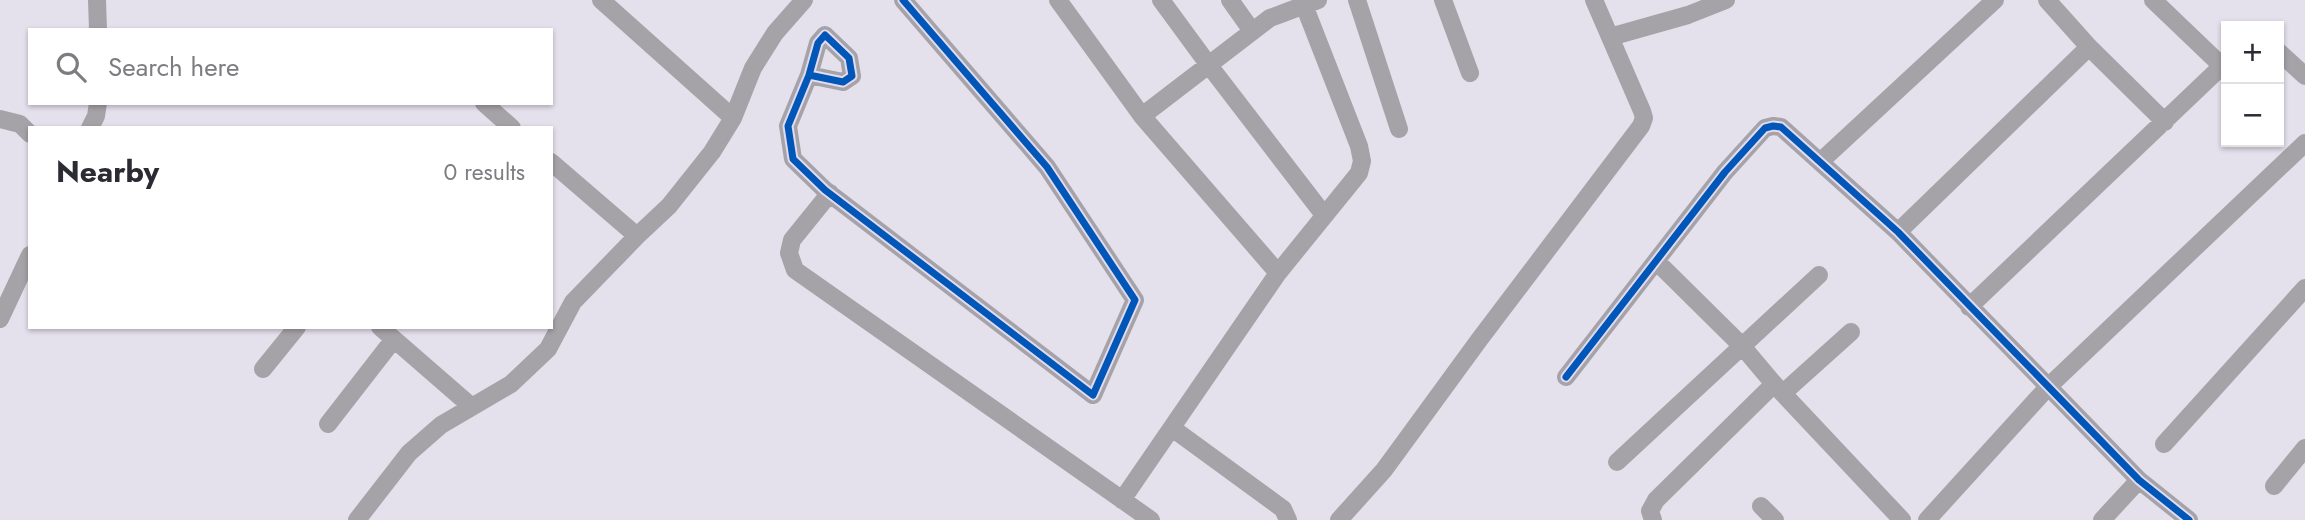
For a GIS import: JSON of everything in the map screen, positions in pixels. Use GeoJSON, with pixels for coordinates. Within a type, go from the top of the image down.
{"type":"FeatureCollection","features":[{"type":"Feature","properties":{"kind":"street"},"geometry":{"type":"LineString","coordinates":[[97,0],[98,28]]}},
{"type":"Feature","properties":{"kind":"street"},"geometry":{"type":"LineString","coordinates":[[601,0],[733,118]]}},
{"type":"Feature","properties":{"kind":"street"},"geometry":{"type":"LineString","coordinates":[[357,520],[410,453],[441,425],[511,384],[548,349],[573,302],[670,206],[712,152],[733,118],[753,68],[775,33],[804,0]]}},
{"type":"Feature","properties":{"kind":"street"},"geometry":{"type":"LineString","coordinates":[[809,75],[788,126],[793,159],[830,193],[1093,395],[1135,300],[1047,167],[903,0]]}},
{"type":"Feature","properties":{"kind":"street"},"geometry":{"type":"LineString","coordinates":[[1058,0],[1142,116],[1278,273]]}},
{"type":"Feature","properties":{"kind":"street"},"geometry":{"type":"LineString","coordinates":[[1161,0],[1324,215]]}},
{"type":"Feature","properties":{"kind":"street"},"geometry":{"type":"LineString","coordinates":[[1230,0],[1252,32]]}},
{"type":"Feature","properties":{"kind":"street"},"geometry":{"type":"LineString","coordinates":[[1357,0],[1399,129]]}},
{"type":"Feature","properties":{"kind":"street"},"geometry":{"type":"LineString","coordinates":[[1443,0],[1470,73]]}},
{"type":"Feature","properties":{"kind":"street"},"geometry":{"type":"LineString","coordinates":[[1339,520],[1384,470],[1641,126],[1644,118],[1642,111],[1594,0]]}},
{"type":"Feature","properties":{"kind":"street"},"geometry":{"type":"LineString","coordinates":[[1610,37],[1688,15],[1726,0]]}},
{"type":"Feature","properties":{"kind":"street"},"geometry":{"type":"LineString","coordinates":[[1820,162],[1995,0]]}},
{"type":"Feature","properties":{"kind":"street"},"geometry":{"type":"LineString","coordinates":[[2047,0],[2089,47],[2165,122]]}},
{"type":"Feature","properties":{"kind":"street"},"geometry":{"type":"LineString","coordinates":[[2153,0],[2221,62]]}},
{"type":"Feature","properties":{"kind":"street"},"geometry":{"type":"LineString","coordinates":[[1122,500],[1278,273],[1359,173],[1362,161],[1311,3],[1270,18],[1142,116]]}},
{"type":"Feature","properties":{"kind":"street"},"geometry":{"type":"LineString","coordinates":[[1898,232],[2089,47]]}},
{"type":"Feature","properties":{"kind":"street"},"geometry":{"type":"LineString","coordinates":[[2284,57],[2305,76]]}},
{"type":"Feature","properties":{"kind":"street"},"geometry":{"type":"LineString","coordinates":[[1969,307],[2221,68]]}},
{"type":"Feature","properties":{"kind":"street"},"geometry":{"type":"LineString","coordinates":[[91,126],[98,105]]}},
{"type":"Feature","properties":{"kind":"street"},"geometry":{"type":"LineString","coordinates":[[486,105],[510,126]]}},
{"type":"Feature","properties":{"kind":"street"},"geometry":{"type":"LineString","coordinates":[[0,119],[20,124],[28,132]]}},
{"type":"Feature","properties":{"kind":"street"},"geometry":{"type":"LineString","coordinates":[[1566,377],[1725,172],[1765,128],[1773,125],[1781,127],[1898,232],[2139,480],[2189,520]]}},
{"type":"Feature","properties":{"kind":"street"},"geometry":{"type":"LineString","coordinates":[[1927,520],[2048,387],[2305,143]]}},
{"type":"Feature","properties":{"kind":"street"},"geometry":{"type":"LineString","coordinates":[[553,164],[637,236]]}},
{"type":"Feature","properties":{"kind":"street"},"geometry":{"type":"LineString","coordinates":[[830,193],[792,240],[789,253],[795,270],[1151,520]]}},
{"type":"Feature","properties":{"kind":"street"},"geometry":{"type":"LineString","coordinates":[[0,319],[28,259]]}},
{"type":"Feature","properties":{"kind":"street"},"geometry":{"type":"LineString","coordinates":[[1656,261],[1742,346],[1902,520]]}},
{"type":"Feature","properties":{"kind":"street"},"geometry":{"type":"LineString","coordinates":[[1617,463],[1819,275]]}},
{"type":"Feature","properties":{"kind":"street"},"geometry":{"type":"LineString","coordinates":[[2164,444],[2305,288]]}},
{"type":"Feature","properties":{"kind":"street"},"geometry":{"type":"LineString","coordinates":[[262,369],[295,329]]}},
{"type":"Feature","properties":{"kind":"street"},"geometry":{"type":"LineString","coordinates":[[1653,520],[1650,511],[1656,500],[1778,388],[1851,332]]}},
{"type":"Feature","properties":{"kind":"street"},"geometry":{"type":"LineString","coordinates":[[328,424],[387,333],[472,407]]}},
{"type":"Feature","properties":{"kind":"street"},"geometry":{"type":"LineString","coordinates":[[1172,428],[1283,509],[1288,520]]}},
{"type":"Feature","properties":{"kind":"street"},"geometry":{"type":"LineString","coordinates":[[2274,486],[2305,449]]}},
{"type":"Feature","properties":{"kind":"street"},"geometry":{"type":"LineString","coordinates":[[2102,520],[2139,480]]}},
{"type":"Feature","properties":{"kind":"street"},"geometry":{"type":"LineString","coordinates":[[1761,506],[1775,520]]}},
{"type":"Feature","properties":{"kind":"cycle path"},"geometry":{"type":"LineString","coordinates":[[809,75],[843,82],[852,76],[849,58],[825,35],[818,43],[809,75],[788,126],[793,159],[825,190],[1093,395],[1135,300],[1047,167],[903,0]]}},
{"type":"Feature","properties":{"kind":"cycle path"},"geometry":{"type":"LineString","coordinates":[[1566,377],[1725,172],[1765,128],[1781,127],[1898,232],[2139,480],[2189,520]]}}]}
